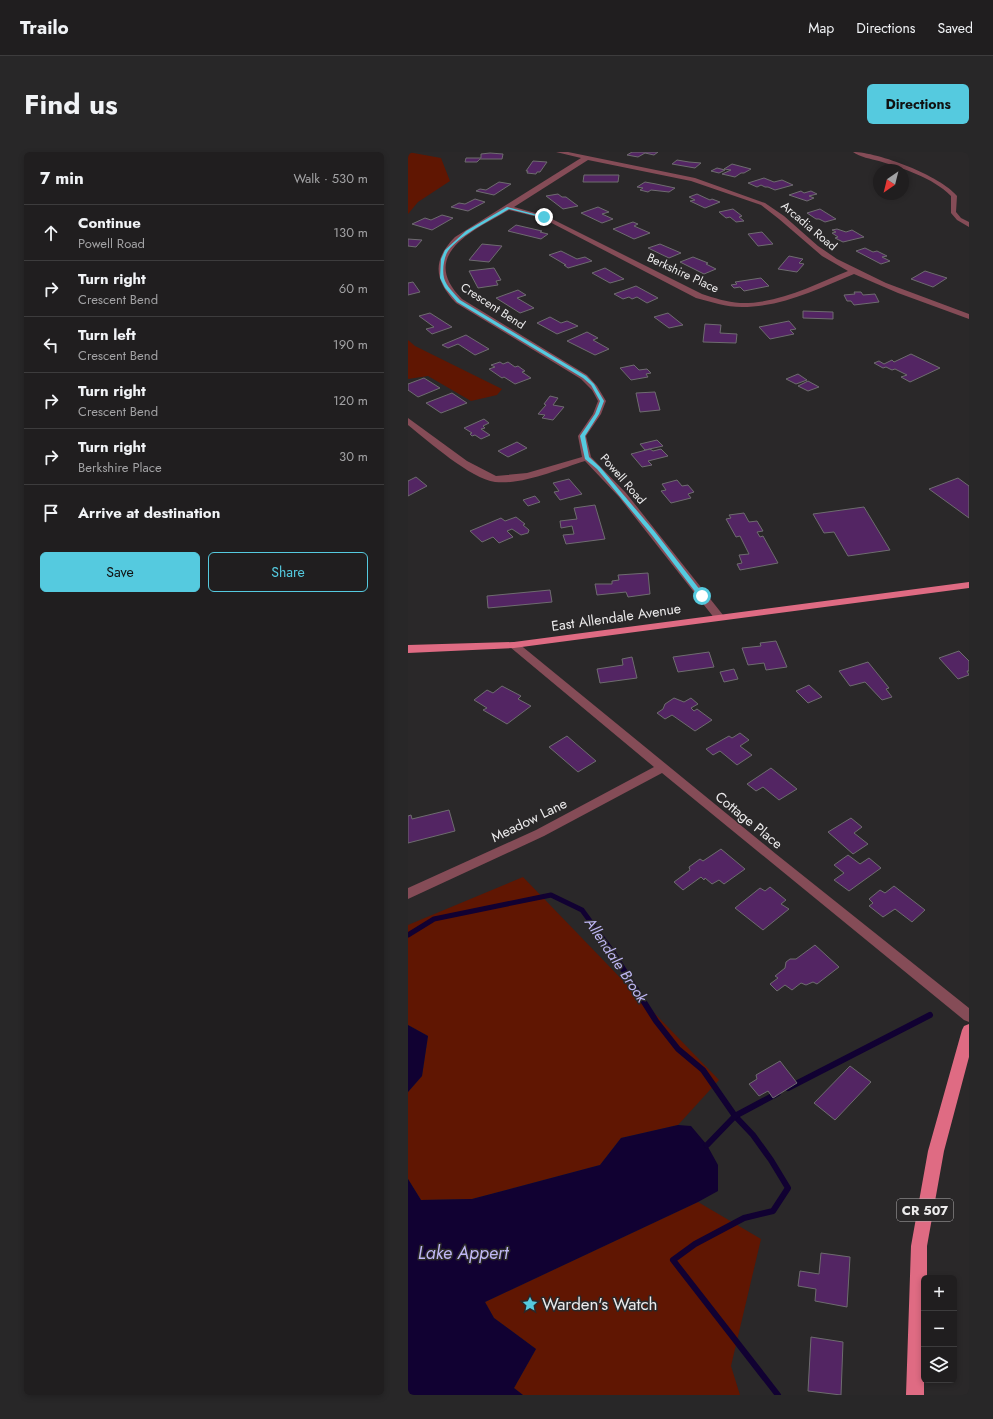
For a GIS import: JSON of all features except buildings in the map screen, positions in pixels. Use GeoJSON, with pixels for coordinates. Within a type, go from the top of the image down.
{"type":"FeatureCollection","features":[{"type":"Feature","properties":{"kind":"main road","name":"East Allendale Avenue"},"geometry":{"type":"LineString","coordinates":[[408,649],[514,645],[719,616],[969,585]]}},
{"type":"Feature","properties":{"kind":"main road","name":"CR 507"},"geometry":{"type":"LineString","coordinates":[[915,1395],[919,1246],[936,1151],[969,1030]]}},
{"type":"Feature","properties":{"kind":"street","name":"Arcadia Road"},"geometry":{"type":"LineString","coordinates":[[559,152],[693,179],[763,204],[774,210],[818,250],[834,261],[854,271],[969,317]]}},
{"type":"Feature","properties":{"kind":"street"},"geometry":{"type":"LineString","coordinates":[[856,152],[922,175],[945,186],[954,196],[953,212],[958,219],[969,225]]}},
{"type":"Feature","properties":{"kind":"street","name":"Crescent Bend"},"geometry":{"type":"LineString","coordinates":[[586,158],[508,208],[467,232],[447,250],[443,259],[442,278],[447,287],[459,301],[584,377],[593,384],[602,401],[597,414],[582,436],[587,458]]}},
{"type":"Feature","properties":{"kind":"street","name":"Berkshire Place"},"geometry":{"type":"LineString","coordinates":[[508,208],[544,217],[698,296],[719,302],[746,305],[772,303],[854,271]]}},
{"type":"Feature","properties":{"kind":"street","name":"Powell Road"},"geometry":{"type":"LineString","coordinates":[[408,422],[475,469],[494,479],[509,479],[587,458],[598,468],[653,533],[719,616]]}},
{"type":"Feature","properties":{"kind":"street","name":"Cottage Place"},"geometry":{"type":"LineString","coordinates":[[514,645],[662,768],[969,1016]]}},
{"type":"Feature","properties":{"kind":"street","name":"Meadow Lane"},"geometry":{"type":"LineString","coordinates":[[408,894],[540,833],[662,768]]}},
{"type":"Feature","properties":{"kind":"shaded area"},"geometry":{"type":"Polygon","coordinates":[[[408,152],[441,158],[450,181],[418,202],[408,214],[408,152]]]}},
{"type":"Feature","properties":{"kind":"shaded area"},"geometry":{"type":"Polygon","coordinates":[[[408,340],[415,346],[502,389],[497,395],[471,401],[428,376],[408,379],[408,340]]]}},
{"type":"Feature","properties":{"kind":"shaded area"},"geometry":{"type":"Polygon","coordinates":[[[523,877],[719,1080],[678,1125],[621,1138],[600,1165],[472,1199],[421,1200],[408,1179],[408,1092],[422,1076],[428,1036],[408,1025],[408,925],[523,877]]]}},
{"type":"Feature","properties":{"kind":"shaded area"},"geometry":{"type":"Polygon","coordinates":[[[698,1202],[761,1239],[731,1366],[740,1395],[523,1395],[514,1388],[536,1349],[494,1318],[485,1302],[698,1202]]]}},
{"type":"Feature","properties":{"kind":"water"},"geometry":{"type":"Polygon","coordinates":[[[408,1025],[428,1036],[422,1076],[408,1092],[408,1025]]]}},
{"type":"Feature","properties":{"kind":"water","name":"Lake Appert"},"geometry":{"type":"Polygon","coordinates":[[[678,1125],[691,1126],[707,1145],[718,1165],[718,1191],[698,1202],[485,1302],[494,1318],[536,1349],[514,1388],[523,1395],[408,1395],[408,1179],[421,1200],[472,1199],[600,1165],[621,1138],[678,1125]]]}},
{"type":"Feature","properties":{"kind":"waterway","name":"Allendale Brook"},"geometry":{"type":"LineString","coordinates":[[408,935],[434,919],[551,895],[582,910],[612,951]]}},
{"type":"Feature","properties":{"kind":"waterway","name":"Allendale Brook"},"geometry":{"type":"LineString","coordinates":[[611,950],[656,1021],[678,1049],[703,1070],[735,1116]]}},
{"type":"Feature","properties":{"kind":"waterway","name":"Allendale Brook"},"geometry":{"type":"LineString","coordinates":[[788,1088],[930,1015]]}},
{"type":"Feature","properties":{"kind":"waterway","name":"Allendale Brook"},"geometry":{"type":"LineString","coordinates":[[735,1116],[778,1093]]}},
{"type":"Feature","properties":{"kind":"waterway","name":"Allendale Brook"},"geometry":{"type":"LineString","coordinates":[[707,1145],[735,1116]]}},
{"type":"Feature","properties":{"kind":"waterway"},"geometry":{"type":"LineString","coordinates":[[735,1116],[753,1135],[771,1160],[788,1188],[773,1211],[744,1218],[695,1244],[673,1260],[778,1395]]}},
{"type":"Feature","properties":{"kind":"place","name":"Warden's Watch"},"geometry":{"type":"Point","coordinates":[530,1304]}},
{"type":"Feature","properties":{"kind":"route"},"geometry":{"type":"LineString","coordinates":[[544,217],[508,208],[467,232],[447,250],[443,259],[442,278],[452,295],[459,301],[584,377],[593,384],[602,401],[597,414],[582,436],[587,458],[598,468],[653,533],[702,596]]}}]}
